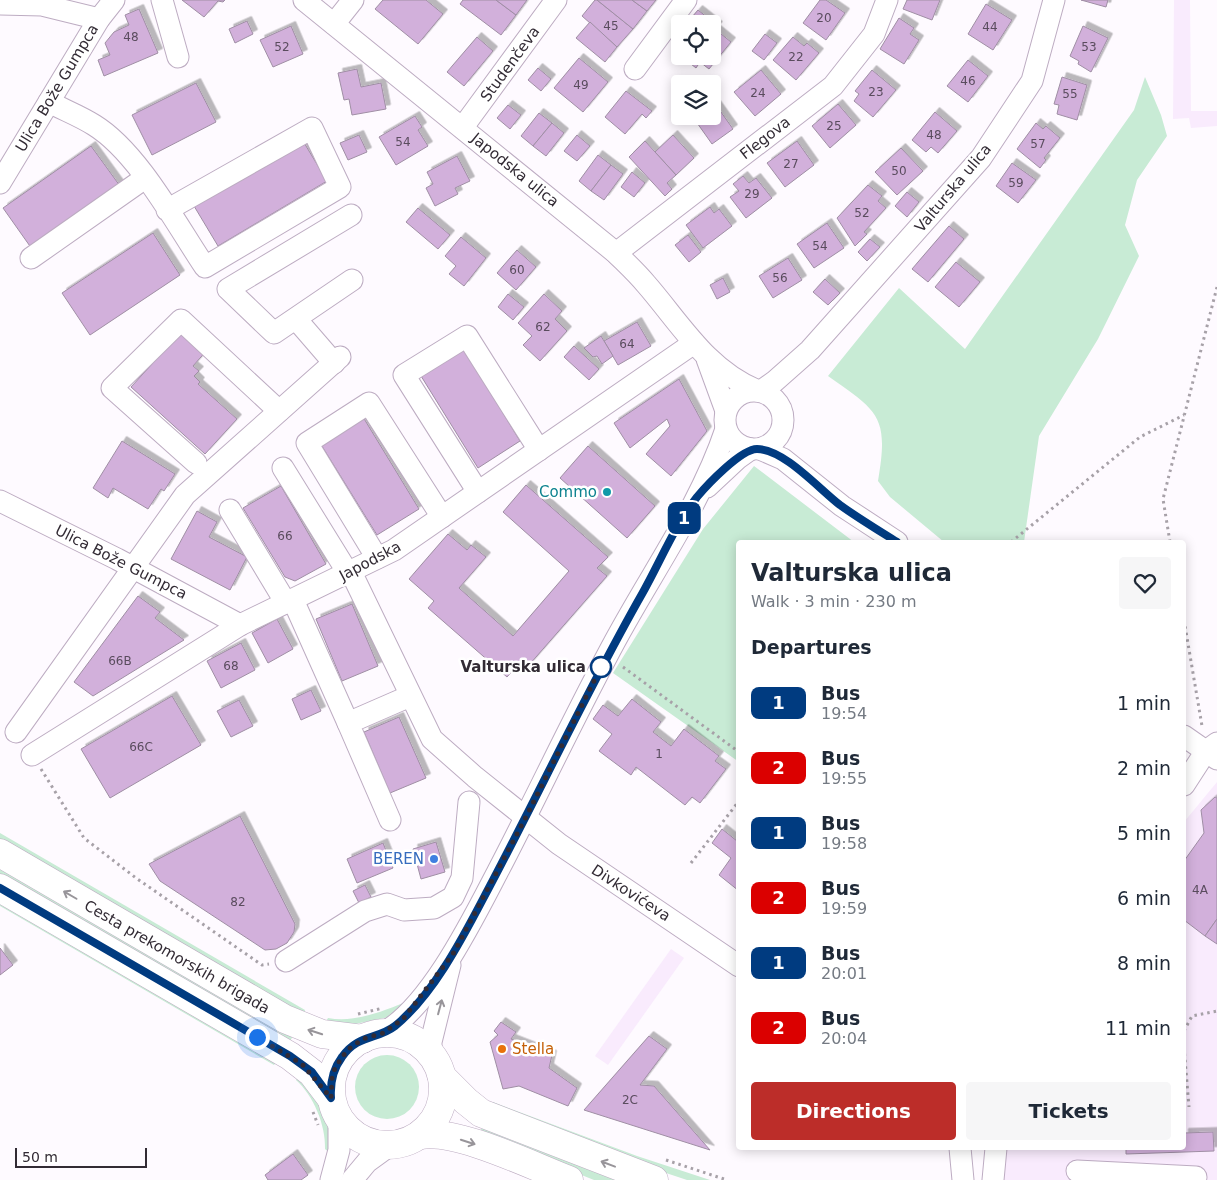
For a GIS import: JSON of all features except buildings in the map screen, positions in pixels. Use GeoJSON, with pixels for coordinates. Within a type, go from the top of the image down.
{"type":"FeatureCollection","features":[{"type":"Feature","properties":{"kind":"main road","name":"Cesta prekomorskih brigada"},"geometry":{"type":"LineString","coordinates":[[0,853],[285,1019],[322,1034],[366,1029]]}},
{"type":"Feature","properties":{"kind":"main road","name":"Cesta prekomorskih brigada"},"geometry":{"type":"LineString","coordinates":[[0,888],[290,1056],[312,1072],[326,1115]]}},
{"type":"Feature","properties":{"kind":"main road"},"geometry":{"type":"LineString","coordinates":[[437,1066],[443,1091],[439,1111],[434,1121],[420,1135],[410,1141],[389,1146],[362,1140],[326,1115],[332,1078],[338,1063],[366,1029],[406,1036],[424,1047],[466,1101],[481,1113],[656,1169]]}},
{"type":"Feature","properties":{"kind":"main road"},"geometry":{"type":"LineString","coordinates":[[420,1135],[431,1133],[453,1137],[569,1180]]}},
{"type":"Feature","properties":{"kind":"street"},"geometry":{"type":"LineString","coordinates":[[0,4],[41,3],[99,19],[114,0]]}},
{"type":"Feature","properties":{"kind":"street"},"geometry":{"type":"LineString","coordinates":[[162,0],[178,57]]}},
{"type":"Feature","properties":{"kind":"street","name":"Japodska ulica"},"geometry":{"type":"LineString","coordinates":[[304,0],[463,127],[616,253],[645,282],[707,360],[742,384],[758,390]]}},
{"type":"Feature","properties":{"kind":"street"},"geometry":{"type":"LineString","coordinates":[[334,24],[353,0]]}},
{"type":"Feature","properties":{"kind":"street","name":"Studenčeva"},"geometry":{"type":"LineString","coordinates":[[463,127],[556,0]]}},
{"type":"Feature","properties":{"kind":"street"},"geometry":{"type":"LineString","coordinates":[[635,69],[686,0]]}},
{"type":"Feature","properties":{"kind":"street","name":"Flegova"},"geometry":{"type":"LineString","coordinates":[[616,253],[833,86],[874,34],[887,0]]}},
{"type":"Feature","properties":{"kind":"street","name":"Valturska ulica"},"geometry":{"type":"LineString","coordinates":[[758,390],[775,382],[810,350],[981,158],[1032,82],[1054,0]]}},
{"type":"Feature","properties":{"kind":"street","name":"Ulica Bože Gumpca"},"geometry":{"type":"LineString","coordinates":[[0,183],[99,19]]}},
{"type":"Feature","properties":{"kind":"street"},"geometry":{"type":"LineString","coordinates":[[49,102],[95,125],[121,147],[145,178],[205,267],[340,187],[312,128],[167,210]]}},
{"type":"Feature","properties":{"kind":"street"},"geometry":{"type":"LineString","coordinates":[[31,258],[145,178]]}},
{"type":"Feature","properties":{"kind":"street"},"geometry":{"type":"LineString","coordinates":[[351,215],[228,289],[274,333],[352,280]]}},
{"type":"Feature","properties":{"kind":"street"},"geometry":{"type":"LineString","coordinates":[[16,732],[185,495],[337,360],[296,319]]}},
{"type":"Feature","properties":{"kind":"street"},"geometry":{"type":"LineString","coordinates":[[196,463],[112,388],[181,320],[279,411]]}},
{"type":"Feature","properties":{"kind":"street"},"geometry":{"type":"LineString","coordinates":[[478,492],[404,375],[467,336],[540,450]]}},
{"type":"Feature","properties":{"kind":"street","name":"Japodska"},"geometry":{"type":"LineString","coordinates":[[32,755],[240,625],[394,550],[694,343]]}},
{"type":"Feature","properties":{"kind":"street","name":"Valturska ulica"},"geometry":{"type":"LineString","coordinates":[[783,421],[789,390],[810,350]]}},
{"type":"Feature","properties":{"kind":"street","name":"Japodska ulica"},"geometry":{"type":"LineString","coordinates":[[707,360],[726,420]]}},
{"type":"Feature","properties":{"kind":"street"},"geometry":{"type":"LineString","coordinates":[[366,1029],[393,1028],[410,1011],[453,954],[526,817],[607,655],[697,498],[713,464],[726,420],[737,395],[746,391],[758,390],[776,400],[783,421],[786,440],[810,478]]}},
{"type":"Feature","properties":{"kind":"street"},"geometry":{"type":"LineString","coordinates":[[378,558],[306,443],[368,403],[442,517]]}},
{"type":"Feature","properties":{"kind":"street"},"geometry":{"type":"LineString","coordinates":[[726,420],[735,443],[783,459],[810,478],[842,506],[894,540]]}},
{"type":"Feature","properties":{"kind":"street"},"geometry":{"type":"LineString","coordinates":[[697,498],[720,473],[756,449],[775,440],[783,421]]}},
{"type":"Feature","properties":{"kind":"street","name":"Divkovićeva"},"geometry":{"type":"LineString","coordinates":[[283,468],[349,573],[432,739],[475,777],[578,858],[736,964]]}},
{"type":"Feature","properties":{"kind":"street","name":"Ulica Bože Gumpca"},"geometry":{"type":"LineString","coordinates":[[0,501],[133,567],[240,625]]}},
{"type":"Feature","properties":{"kind":"street"},"geometry":{"type":"LineString","coordinates":[[230,510],[289,601],[348,723],[390,820]]}},
{"type":"Feature","properties":{"kind":"street"},"geometry":{"type":"LineString","coordinates":[[348,723],[410,696]]}},
{"type":"Feature","properties":{"kind":"street"},"geometry":{"type":"LineString","coordinates":[[1186,737],[1213,751],[1186,783]]}},
{"type":"Feature","properties":{"kind":"street"},"geometry":{"type":"LineString","coordinates":[[286,961],[365,911],[387,904],[404,910],[434,908],[453,897],[462,878],[469,802]]}},
{"type":"Feature","properties":{"kind":"street"},"geometry":{"type":"LineString","coordinates":[[437,1066],[431,1042],[453,954]]}},
{"type":"Feature","properties":{"kind":"street"},"geometry":{"type":"LineString","coordinates":[[326,1115],[339,1150],[332,1180]]}},
{"type":"Feature","properties":{"kind":"street"},"geometry":{"type":"LineString","coordinates":[[352,1180],[367,1162],[389,1146]]}},
{"type":"Feature","properties":{"kind":"street"},"geometry":{"type":"LineString","coordinates":[[960,1150],[964,1180]]}},
{"type":"Feature","properties":{"kind":"street"},"geometry":{"type":"LineString","coordinates":[[992,1180],[996,1150]]}},
{"type":"Feature","properties":{"kind":"street"},"geometry":{"type":"LineString","coordinates":[[1077,1171],[1132,1177],[1196,1177],[1195,1180]]}},
{"type":"Feature","properties":{"kind":"path"},"geometry":{"type":"LineString","coordinates":[[1170,540],[1163,499],[1217,287]]}},
{"type":"Feature","properties":{"kind":"path"},"geometry":{"type":"LineString","coordinates":[[1013,540],[1140,437],[1184,415]]}},
{"type":"Feature","properties":{"kind":"path"},"geometry":{"type":"LineString","coordinates":[[1186,629],[1213,751]]}},
{"type":"Feature","properties":{"kind":"path"},"geometry":{"type":"LineString","coordinates":[[607,655],[736,750]]}},
{"type":"Feature","properties":{"kind":"path"},"geometry":{"type":"LineString","coordinates":[[32,755],[84,838],[136,878],[262,965],[286,961]]}},
{"type":"Feature","properties":{"kind":"path"},"geometry":{"type":"LineString","coordinates":[[691,863],[736,805]]}},
{"type":"Feature","properties":{"kind":"path"},"geometry":{"type":"LineString","coordinates":[[366,1029],[390,1007]]}},
{"type":"Feature","properties":{"kind":"path"},"geometry":{"type":"LineString","coordinates":[[1186,1027],[1192,1016],[1217,1011]]}},
{"type":"Feature","properties":{"kind":"path"},"geometry":{"type":"LineString","coordinates":[[1186,1070],[1189,1107]]}},
{"type":"Feature","properties":{"kind":"path"},"geometry":{"type":"LineString","coordinates":[[656,1169],[727,1180]]}},
{"type":"Feature","properties":{"kind":"shaded area"},"geometry":{"type":"Polygon","coordinates":[[[1174,0],[1190,0],[1191,111],[1217,111],[1217,126],[1191,128],[1189,118],[1173,119],[1174,0]]]}},
{"type":"Feature","properties":{"kind":"shaded area"},"geometry":{"type":"Polygon","coordinates":[[[1217,782],[1217,1180],[999,1180],[987,1150],[1186,1150],[1186,820],[1217,782]]]}},
{"type":"Feature","properties":{"kind":"shaded area"},"geometry":{"type":"Polygon","coordinates":[[[671,949],[684,958],[608,1065],[595,1056],[671,949]]]}},
{"type":"Feature","properties":{"kind":"green space"},"geometry":{"type":"Polygon","coordinates":[[[1145,77],[1161,115],[1167,136],[1137,180],[1125,225],[1139,256],[1098,339],[1039,436],[1024,540],[942,540],[890,497],[878,481],[882,442],[876,418],[859,398],[828,376],[899,288],[965,349],[1134,110],[1145,77]]]}},
{"type":"Feature","properties":{"kind":"green space"},"geometry":{"type":"Polygon","coordinates":[[[754,466],[851,540],[736,540],[736,760],[613,673],[703,529],[754,466]]]}},
{"type":"Feature","properties":{"kind":"green space"},"geometry":{"type":"Polygon","coordinates":[[[0,833],[305,1010],[304,1015],[0,840],[0,833]]]}},
{"type":"Feature","properties":{"kind":"green space"},"geometry":{"type":"Polygon","coordinates":[[[0,863],[294,1034],[289,1043],[0,876],[0,863]]]}},
{"type":"Feature","properties":{"kind":"green space"},"geometry":{"type":"Polygon","coordinates":[[[0,900],[278,1060],[274,1065],[0,906],[0,900]]]}},
{"type":"Feature","properties":{"kind":"green space"},"geometry":{"type":"Polygon","coordinates":[[[403,1003],[405,1005],[394,1016],[355,1024],[325,1023],[328,1018],[357,1018],[403,1003]]]}},
{"type":"Feature","properties":{"kind":"green space"},"geometry":{"type":"Polygon","coordinates":[[[381,1055],[393,1055],[410,1064],[417,1075],[419,1087],[417,1099],[410,1110],[393,1119],[381,1119],[369,1114],[360,1105],[355,1093],[355,1081],[360,1069],[369,1060],[381,1055]]]}},
{"type":"Feature","properties":{"kind":"green space"},"geometry":{"type":"Polygon","coordinates":[[[298,1075],[322,1112],[329,1132],[331,1154],[325,1149],[321,1121],[313,1102],[296,1080],[298,1075]]]}},
{"type":"Feature","properties":{"kind":"green space"},"geometry":{"type":"Polygon","coordinates":[[[493,1102],[637,1156],[710,1180],[687,1180],[621,1158],[491,1103],[493,1102]]]}},
{"type":"Feature","properties":{"kind":"green space"},"geometry":{"type":"Polygon","coordinates":[[[483,1125],[624,1180],[594,1180],[479,1134],[483,1125]]]}},
{"type":"Feature","properties":{"kind":"bus line","name":"1"},"geometry":{"type":"LineString","coordinates":[[0,888],[290,1056],[312,1072],[331,1098],[332,1078],[340,1058],[355,1043],[368,1036],[383,1033],[393,1028],[403,1019],[453,954],[526,817],[607,655],[680,525],[697,498],[720,473],[751,449],[760,449],[783,459],[810,478],[842,506],[894,540]]}},
{"type":"Feature","properties":{"kind":"place","name":"Commo"},"geometry":{"type":"Point","coordinates":[607,492]}},
{"type":"Feature","properties":{"kind":"place","name":"Valturska ulica"},"geometry":{"type":"Point","coordinates":[601,667]}},
{"type":"Feature","properties":{"kind":"place","name":"BEREN"},"geometry":{"type":"Point","coordinates":[434,859]}},
{"type":"Feature","properties":{"kind":"place","name":"Stella"},"geometry":{"type":"Point","coordinates":[502,1049]}},
{"type":"Feature","properties":{"kind":"route"},"geometry":{"type":"LineString","coordinates":[[257,1037],[290,1056],[312,1072],[331,1098],[332,1078],[340,1058],[355,1043],[368,1036],[383,1033],[393,1028],[403,1019],[453,954],[526,817],[601,667]]}}]}
